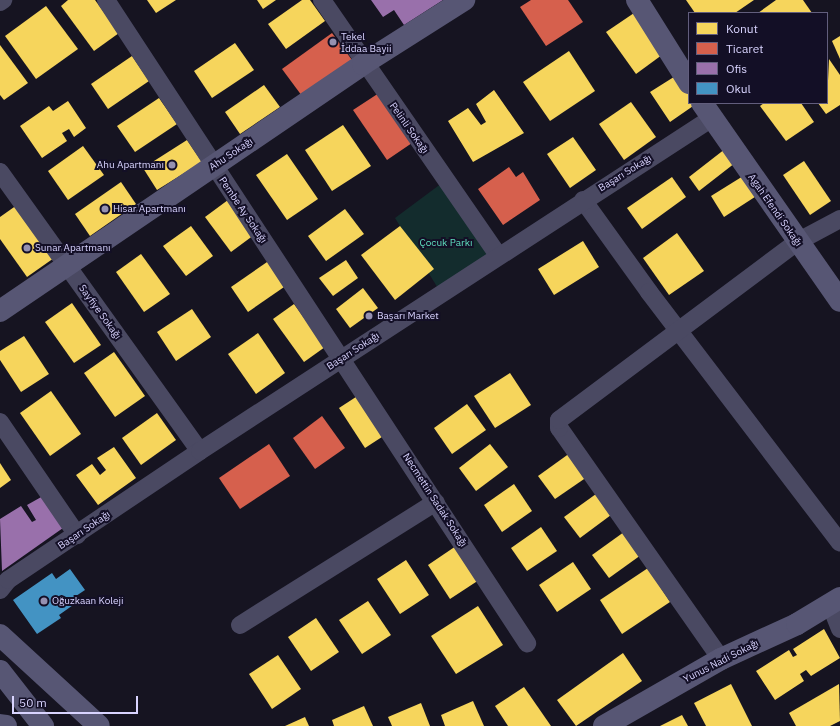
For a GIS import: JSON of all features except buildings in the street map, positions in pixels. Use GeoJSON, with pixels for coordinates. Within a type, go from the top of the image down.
{"type":"FeatureCollection","features":[{"type":"Feature","properties":{"kind":"street","name":"Pembe Ay Sokağı"},"geometry":{"type":"LineString","coordinates":[[106,0],[213,166],[342,358]]}},
{"type":"Feature","properties":{"kind":"street","name":"Pelinli Sokağı"},"geometry":{"type":"LineString","coordinates":[[322,0],[363,64],[498,255]]}},
{"type":"Feature","properties":{"kind":"street","name":"Ahu Sokağı"},"geometry":{"type":"LineString","coordinates":[[0,311],[363,64],[464,0]]}},
{"type":"Feature","properties":{"kind":"street"},"geometry":{"type":"LineString","coordinates":[[637,0],[688,80]]}},
{"type":"Feature","properties":{"kind":"street","name":"Başarı Sokağı"},"geometry":{"type":"LineString","coordinates":[[0,590],[8,580],[200,451],[583,200],[707,111]]}},
{"type":"Feature","properties":{"kind":"street","name":"Agah Efendi Sokağı"},"geometry":{"type":"LineString","coordinates":[[707,111],[797,242],[840,301]]}},
{"type":"Feature","properties":{"kind":"street","name":"Sayfiye Sokağı"},"geometry":{"type":"LineString","coordinates":[[0,172],[200,451]]}},
{"type":"Feature","properties":{"kind":"street"},"geometry":{"type":"LineString","coordinates":[[583,200],[677,329],[840,543]]}},
{"type":"Feature","properties":{"kind":"street"},"geometry":{"type":"LineString","coordinates":[[721,659],[559,428],[559,420],[677,329],[797,242],[840,219]]}},
{"type":"Feature","properties":{"kind":"street","name":"Necmettin Sadak Sokağı"},"geometry":{"type":"LineString","coordinates":[[342,358],[527,643]]}},
{"type":"Feature","properties":{"kind":"street"},"geometry":{"type":"LineString","coordinates":[[0,422],[77,535]]}},
{"type":"Feature","properties":{"kind":"street"},"geometry":{"type":"LineString","coordinates":[[240,625],[436,502]]}},
{"type":"Feature","properties":{"kind":"street"},"geometry":{"type":"LineString","coordinates":[[835,602],[840,629]]}},
{"type":"Feature","properties":{"kind":"street","name":"Yunus Nadi Sokağı"},"geometry":{"type":"LineString","coordinates":[[604,726],[721,659],[797,624],[835,602]]}},
{"type":"Feature","properties":{"kind":"street"},"geometry":{"type":"LineString","coordinates":[[0,634],[100,726]]}},
{"type":"Feature","properties":{"kind":"street"},"geometry":{"type":"LineString","coordinates":[[0,671],[43,726]]}},
{"type":"Feature","properties":{"kind":"street"},"geometry":{"type":"LineString","coordinates":[[0,725],[6,726]]}},
{"type":"Feature","properties":{"kind":"green space","name":"Çocuk Parkı"},"geometry":{"type":"Polygon","coordinates":[[[442,183],[491,255],[439,290],[395,218],[442,183]]]}},
{"type":"Feature","properties":{"kind":"place","name":"Tekel İddaa Bayii"},"geometry":{"type":"Point","coordinates":[333,42]}},
{"type":"Feature","properties":{"kind":"place","name":"Ahu Apartmanı"},"geometry":{"type":"Point","coordinates":[172,165]}},
{"type":"Feature","properties":{"kind":"place","name":"Hisar Apartmanı"},"geometry":{"type":"Point","coordinates":[105,209]}},
{"type":"Feature","properties":{"kind":"place","name":"Sunar Apartmanı"},"geometry":{"type":"Point","coordinates":[27,248]}},
{"type":"Feature","properties":{"kind":"place","name":"Başarı Market"},"geometry":{"type":"Point","coordinates":[369,316]}},
{"type":"Feature","properties":{"kind":"place","name":"Oğuzkaan Koleji"},"geometry":{"type":"Point","coordinates":[44,601]}}]}
